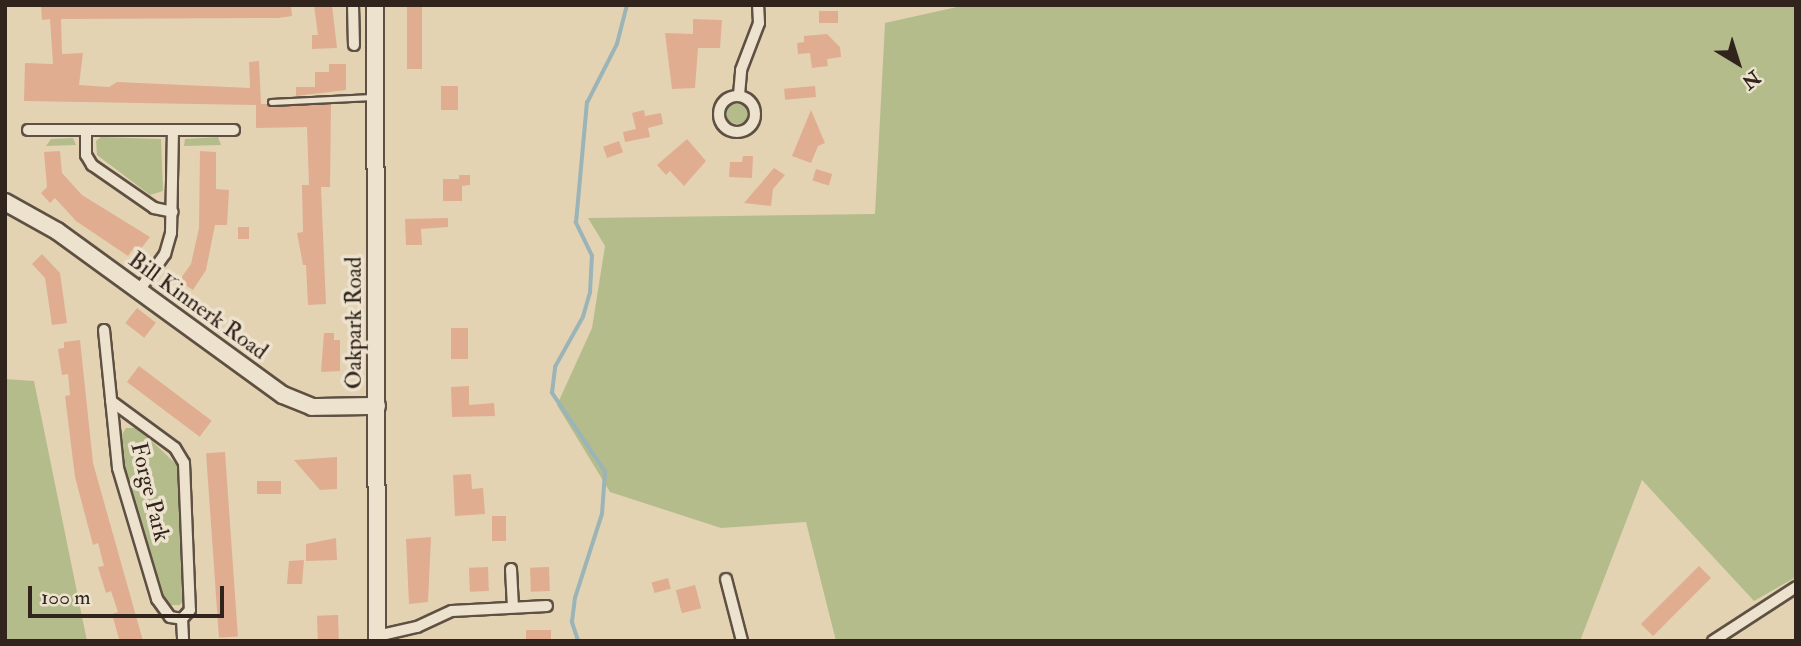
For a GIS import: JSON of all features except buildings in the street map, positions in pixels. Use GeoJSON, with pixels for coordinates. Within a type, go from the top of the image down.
{"type":"FeatureCollection","features":[{"type":"Feature","properties":{"kind":"main road","name":"Oakpark Road"},"geometry":{"type":"LineString","coordinates":[[375,5],[377,638]]}},
{"type":"Feature","properties":{"kind":"main road","name":"Bill Kinnerk Road"},"geometry":{"type":"LineString","coordinates":[[5,202],[37,218],[138,292],[302,404],[377,406]]}},
{"type":"Feature","properties":{"kind":"street"},"geometry":{"type":"LineString","coordinates":[[353,5],[354,45]]}},
{"type":"Feature","properties":{"kind":"street"},"geometry":{"type":"LineString","coordinates":[[739,95],[741,70],[759,23],[758,5]]}},
{"type":"Feature","properties":{"kind":"street"},"geometry":{"type":"LineString","coordinates":[[28,130],[234,130]]}},
{"type":"Feature","properties":{"kind":"street"},"geometry":{"type":"LineString","coordinates":[[86,130],[86,155],[93,165],[154,208],[173,212]]}},
{"type":"Feature","properties":{"kind":"street"},"geometry":{"type":"LineString","coordinates":[[138,292],[165,254],[173,212],[173,131]]}},
{"type":"Feature","properties":{"kind":"street","name":"Forge Park"},"geometry":{"type":"LineString","coordinates":[[104,330],[118,468],[157,599],[170,617],[182,619]]}},
{"type":"Feature","properties":{"kind":"street","name":"Forge Park"},"geometry":{"type":"LineString","coordinates":[[111,401],[174,448],[184,463],[190,610],[182,619],[183,641]]}},
{"type":"Feature","properties":{"kind":"street"},"geometry":{"type":"LineString","coordinates":[[511,569],[513,605]]}},
{"type":"Feature","properties":{"kind":"street"},"geometry":{"type":"LineString","coordinates":[[726,579],[742,641]]}},
{"type":"Feature","properties":{"kind":"street"},"geometry":{"type":"LineString","coordinates":[[1713,641],[1796,587]]}},
{"type":"Feature","properties":{"kind":"street"},"geometry":{"type":"LineString","coordinates":[[377,638],[417,626],[452,611],[513,605],[547,606]]}},
{"type":"Feature","properties":{"kind":"lane"},"geometry":{"type":"LineString","coordinates":[[271,102],[376,97]]}},
{"type":"Feature","properties":{"kind":"green space"},"geometry":{"type":"Polygon","coordinates":[[[966,5],[1796,5],[1796,577],[1754,601],[1642,480],[1580,641],[836,641],[806,522],[721,528],[610,492],[557,405],[592,328],[605,246],[588,218],[875,214],[885,23],[966,5]]]}},
{"type":"Feature","properties":{"kind":"green space"},"geometry":{"type":"Polygon","coordinates":[[[733,102],[741,102],[748,109],[748,117],[741,124],[733,124],[726,117],[726,109],[733,102]]]}},
{"type":"Feature","properties":{"kind":"green space"},"geometry":{"type":"Polygon","coordinates":[[[101,137],[161,139],[163,191],[150,195],[97,155],[96,141],[101,137]]]}},
{"type":"Feature","properties":{"kind":"green space"},"geometry":{"type":"Polygon","coordinates":[[[218,137],[221,145],[184,146],[185,139],[218,137]]]}},
{"type":"Feature","properties":{"kind":"green space"},"geometry":{"type":"Polygon","coordinates":[[[73,138],[76,145],[46,146],[51,139],[73,138]]]}},
{"type":"Feature","properties":{"kind":"green space"},"geometry":{"type":"Polygon","coordinates":[[[5,379],[34,381],[87,641],[5,641],[5,379]]]}},
{"type":"Feature","properties":{"kind":"green space"},"geometry":{"type":"Polygon","coordinates":[[[126,428],[138,428],[178,466],[184,599],[180,605],[169,605],[161,596],[126,478],[120,438],[126,428]]]}},
{"type":"Feature","properties":{"kind":"waterway"},"geometry":{"type":"LineString","coordinates":[[578,641],[572,622],[575,598],[602,514],[605,472],[552,393],[555,367],[583,317],[590,293],[592,256],[576,223],[587,103],[617,44],[627,5]]}}]}
